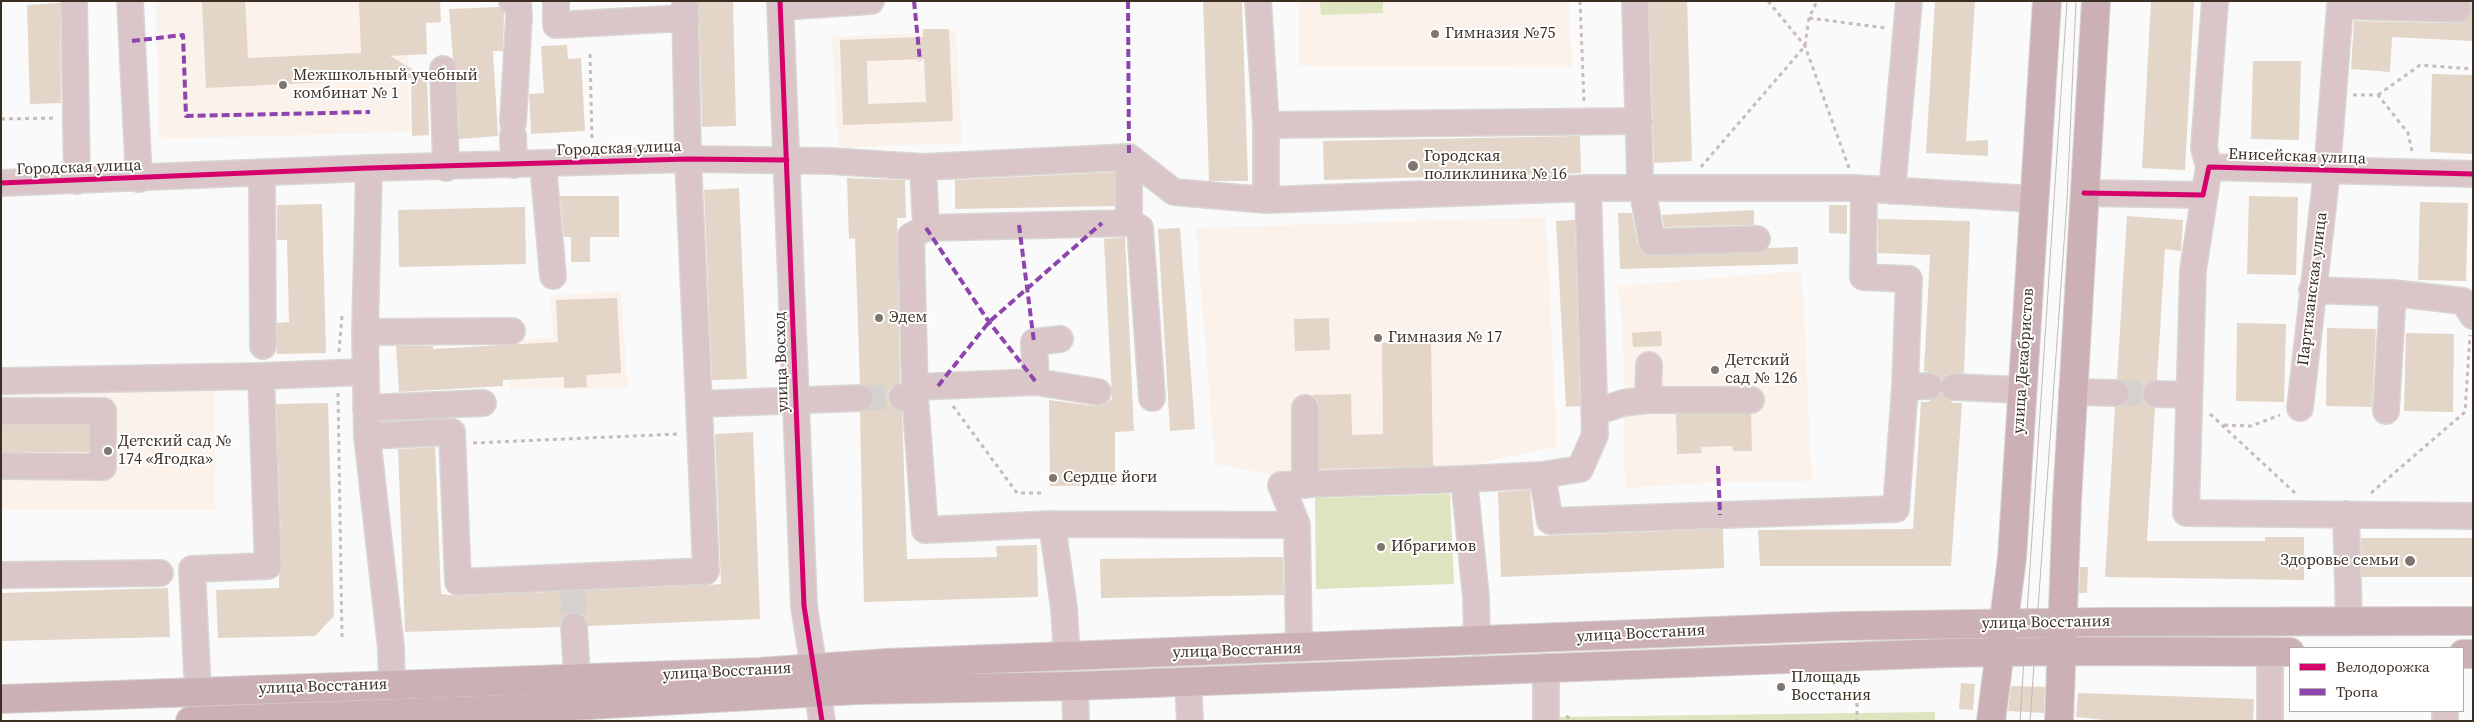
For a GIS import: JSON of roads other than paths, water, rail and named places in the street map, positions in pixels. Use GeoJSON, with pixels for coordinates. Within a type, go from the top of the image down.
{"type":"FeatureCollection","features":[{"type":"Feature","properties":{"kind":"main road","name":"улица Декабристов"},"geometry":{"type":"LineString","coordinates":[[1991,721],[1998,652],[2012,558],[2047,1]]}},
{"type":"Feature","properties":{"kind":"main road"},"geometry":{"type":"LineString","coordinates":[[2059,721],[2072,392],[2096,1]]}},
{"type":"Feature","properties":{"kind":"main road","name":"улица Восстания"},"geometry":{"type":"LineString","coordinates":[[1,699],[759,672],[814,667],[1844,626],[2473,621]]}},
{"type":"Feature","properties":{"kind":"main road","name":"улица Восстания"},"geometry":{"type":"LineString","coordinates":[[190,721],[536,714],[859,690],[1075,686],[1546,667],[1998,652],[2280,652]]}},
{"type":"Feature","properties":{"kind":"street"},"geometry":{"type":"LineString","coordinates":[[74,1],[77,181]]}},
{"type":"Feature","properties":{"kind":"street"},"geometry":{"type":"LineString","coordinates":[[130,1],[140,179]]}},
{"type":"Feature","properties":{"kind":"street"},"geometry":{"type":"LineString","coordinates":[[512,1],[518,2],[519,17],[513,128],[514,165]]}},
{"type":"Feature","properties":{"kind":"street"},"geometry":{"type":"LineString","coordinates":[[367,436],[452,432],[458,582],[573,583],[706,571],[688,159],[686,10],[556,26],[556,1]]}},
{"type":"Feature","properties":{"kind":"street"},"geometry":{"type":"LineString","coordinates":[[781,4],[871,1]]}},
{"type":"Feature","properties":{"kind":"street"},"geometry":{"type":"LineString","coordinates":[[1258,1],[1266,125],[1266,200]]}},
{"type":"Feature","properties":{"kind":"street"},"geometry":{"type":"LineString","coordinates":[[1635,1],[1641,189],[1652,242],[1757,239]]}},
{"type":"Feature","properties":{"kind":"street"},"geometry":{"type":"LineString","coordinates":[[1892,191],[1909,1]]}},
{"type":"Feature","properties":{"kind":"street"},"geometry":{"type":"LineString","coordinates":[[2209,167],[2204,148],[2215,1]]}},
{"type":"Feature","properties":{"kind":"street","name":"улица Восход"},"geometry":{"type":"LineString","coordinates":[[781,4],[804,606],[822,721]]}},
{"type":"Feature","properties":{"kind":"street","name":"Партизанская улица"},"geometry":{"type":"LineString","coordinates":[[2300,408],[2327,171],[2340,6],[2458,10]]}},
{"type":"Feature","properties":{"kind":"street"},"geometry":{"type":"LineString","coordinates":[[443,69],[446,168]]}},
{"type":"Feature","properties":{"kind":"street"},"geometry":{"type":"LineString","coordinates":[[1266,125],[1639,121]]}},
{"type":"Feature","properties":{"kind":"street"},"geometry":{"type":"LineString","coordinates":[[1129,157],[1174,192],[1266,200],[1588,188],[1859,189],[2034,199]]}},
{"type":"Feature","properties":{"kind":"street"},"geometry":{"type":"LineString","coordinates":[[1129,157],[1129,223]]}},
{"type":"Feature","properties":{"kind":"street","name":"Городская улица"},"geometry":{"type":"LineString","coordinates":[[1,184],[369,168],[446,168],[688,159],[787,160],[923,167],[1129,157]]}},
{"type":"Feature","properties":{"kind":"street"},"geometry":{"type":"LineString","coordinates":[[543,164],[553,276]]}},
{"type":"Feature","properties":{"kind":"street"},"geometry":{"type":"LineString","coordinates":[[923,167],[926,228]]}},
{"type":"Feature","properties":{"kind":"street","name":"Енисейская улица"},"geometry":{"type":"LineString","coordinates":[[2346,514],[2186,514],[2193,270],[2209,167],[2473,174]]}},
{"type":"Feature","properties":{"kind":"street"},"geometry":{"type":"LineString","coordinates":[[369,168],[365,332],[367,436],[391,648],[392,684]]}},
{"type":"Feature","properties":{"kind":"street"},"geometry":{"type":"LineString","coordinates":[[262,174],[263,346]]}},
{"type":"Feature","properties":{"kind":"street"},"geometry":{"type":"LineString","coordinates":[[1299,648],[1297,525],[1281,486],[1542,475],[1580,469],[1595,435],[1596,412],[1588,188]]}},
{"type":"Feature","properties":{"kind":"street"},"geometry":{"type":"LineString","coordinates":[[1542,475],[1550,521],[1896,510],[1905,387],[1909,279],[1864,277],[1859,189]]}},
{"type":"Feature","properties":{"kind":"street"},"geometry":{"type":"LineString","coordinates":[[2084,193],[2204,195]]}},
{"type":"Feature","properties":{"kind":"street"},"geometry":{"type":"LineString","coordinates":[[1152,398],[1140,228],[1129,223],[926,228],[911,236],[925,530],[1052,524],[1297,525]]}},
{"type":"Feature","properties":{"kind":"street"},"geometry":{"type":"LineString","coordinates":[[2312,290],[2393,293],[2463,301],[2472,314]]}},
{"type":"Feature","properties":{"kind":"street"},"geometry":{"type":"LineString","coordinates":[[2386,411],[2393,293]]}},
{"type":"Feature","properties":{"kind":"street"},"geometry":{"type":"LineString","coordinates":[[365,332],[512,331]]}},
{"type":"Feature","properties":{"kind":"street"},"geometry":{"type":"LineString","coordinates":[[1036,382],[1034,342],[1060,339]]}},
{"type":"Feature","properties":{"kind":"street"},"geometry":{"type":"LineString","coordinates":[[1648,400],[1649,365]]}},
{"type":"Feature","properties":{"kind":"street"},"geometry":{"type":"LineString","coordinates":[[1,466],[104,467],[104,411],[5,411],[4,381],[366,372]]}},
{"type":"Feature","properties":{"kind":"street"},"geometry":{"type":"LineString","coordinates":[[198,692],[192,568],[268,566],[261,376]]}},
{"type":"Feature","properties":{"kind":"street"},"geometry":{"type":"LineString","coordinates":[[917,391],[1036,382],[1098,392]]}},
{"type":"Feature","properties":{"kind":"street"},"geometry":{"type":"LineString","coordinates":[[1905,387],[1929,386]]}},
{"type":"Feature","properties":{"kind":"street"},"geometry":{"type":"LineString","coordinates":[[1954,387],[2022,390]]}},
{"type":"Feature","properties":{"kind":"street"},"geometry":{"type":"LineString","coordinates":[[2072,392],[2116,393]]}},
{"type":"Feature","properties":{"kind":"street"},"geometry":{"type":"LineString","coordinates":[[2156,394],[2189,395]]}},
{"type":"Feature","properties":{"kind":"street"},"geometry":{"type":"LineString","coordinates":[[699,404],[860,398]]}},
{"type":"Feature","properties":{"kind":"street"},"geometry":{"type":"LineString","coordinates":[[1596,412],[1623,403],[1648,400],[1751,400]]}},
{"type":"Feature","properties":{"kind":"street"},"geometry":{"type":"LineString","coordinates":[[366,408],[483,403]]}},
{"type":"Feature","properties":{"kind":"street"},"geometry":{"type":"LineString","coordinates":[[1305,408],[1305,485]]}},
{"type":"Feature","properties":{"kind":"street"},"geometry":{"type":"LineString","coordinates":[[1464,479],[1476,597],[1477,642]]}},
{"type":"Feature","properties":{"kind":"street"},"geometry":{"type":"LineString","coordinates":[[2349,621],[2346,514],[2473,516]]}},
{"type":"Feature","properties":{"kind":"street"},"geometry":{"type":"LineString","coordinates":[[1052,524],[1064,608],[1067,658]]}},
{"type":"Feature","properties":{"kind":"street"},"geometry":{"type":"LineString","coordinates":[[1,575],[160,572]]}},
{"type":"Feature","properties":{"kind":"street"},"geometry":{"type":"LineString","coordinates":[[574,626],[577,678]]}},
{"type":"Feature","properties":{"kind":"street"},"geometry":{"type":"LineString","coordinates":[[2270,721],[2280,652]]}},
{"type":"Feature","properties":{"kind":"street"},"geometry":{"type":"LineString","coordinates":[[1546,667],[1546,721]]}},
{"type":"Feature","properties":{"kind":"street"},"geometry":{"type":"LineString","coordinates":[[1188,681],[1190,721]]}},
{"type":"Feature","properties":{"kind":"street"},"geometry":{"type":"LineString","coordinates":[[1075,686],[1076,721]]}},
{"type":"Feature","properties":{"kind":"tunnel"},"geometry":{"type":"LineString","coordinates":[[2116,393],[2156,394]]}},
{"type":"Feature","properties":{"kind":"tunnel"},"geometry":{"type":"LineString","coordinates":[[860,398],[902,397]]}},
{"type":"Feature","properties":{"kind":"tunnel"},"geometry":{"type":"LineString","coordinates":[[573,589],[574,626]]}},
{"type":"Feature","properties":{"kind":"tram line"},"geometry":{"type":"LineString","coordinates":[[2020,721],[2067,1]]}},
{"type":"Feature","properties":{"kind":"tram line"},"geometry":{"type":"LineString","coordinates":[[2030,721],[2067,201],[2076,1]]}},
{"type":"Feature","properties":{"kind":"place","name":"Гимназия №75"},"geometry":{"type":"Point","coordinates":[1435,34]}},
{"type":"Feature","properties":{"kind":"place","name":"Межшкольный учебный комбинат № 1"},"geometry":{"type":"Point","coordinates":[283,85]}},
{"type":"Feature","properties":{"kind":"place","name":"Городская поликлиника № 16"},"geometry":{"type":"Point","coordinates":[1413,166]}},
{"type":"Feature","properties":{"kind":"place","name":"Эдем"},"geometry":{"type":"Point","coordinates":[879,318]}},
{"type":"Feature","properties":{"kind":"place","name":"Гимназия № 17"},"geometry":{"type":"Point","coordinates":[1378,338]}},
{"type":"Feature","properties":{"kind":"place","name":"Детский сад № 126"},"geometry":{"type":"Point","coordinates":[1715,370]}},
{"type":"Feature","properties":{"kind":"place","name":"Детский сад № 174 «Ягодка»"},"geometry":{"type":"Point","coordinates":[108,451]}},
{"type":"Feature","properties":{"kind":"place","name":"Сердце йоги"},"geometry":{"type":"Point","coordinates":[1053,478]}},
{"type":"Feature","properties":{"kind":"place","name":"Ибрагимов"},"geometry":{"type":"Point","coordinates":[1381,547]}},
{"type":"Feature","properties":{"kind":"place","name":"Здоровье семьи"},"geometry":{"type":"Point","coordinates":[2410,561]}},
{"type":"Feature","properties":{"kind":"place","name":"Площадь Восстания"},"geometry":{"type":"Point","coordinates":[1781,687]}}]}
